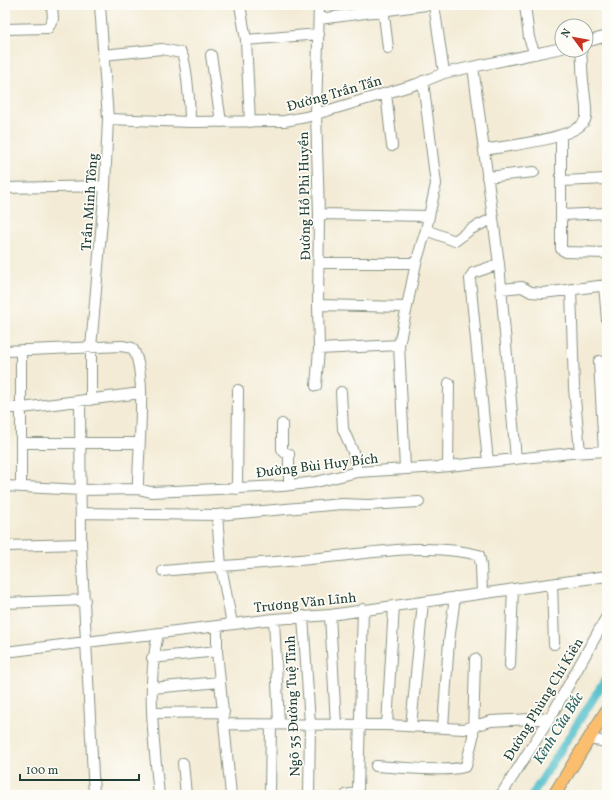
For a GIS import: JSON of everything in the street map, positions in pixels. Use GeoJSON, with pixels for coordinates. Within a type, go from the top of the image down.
{"type":"FeatureCollection","features":[{"type":"Feature","properties":{"kind":"main road"},"geometry":{"type":"LineString","coordinates":[[554,795],[607,710]]}},
{"type":"Feature","properties":{"kind":"street"},"geometry":{"type":"LineString","coordinates":[[5,29],[48,28],[53,19],[52,5]]}},
{"type":"Feature","properties":{"kind":"street","name":"Trần Minh Tông"},"geometry":{"type":"LineString","coordinates":[[91,400],[91,348],[105,186],[108,119],[100,5]]}},
{"type":"Feature","properties":{"kind":"street"},"geometry":{"type":"LineString","coordinates":[[240,5],[246,40],[250,122]]}},
{"type":"Feature","properties":{"kind":"street","name":"Đường Hồ Phi Huyền"},"geometry":{"type":"LineString","coordinates":[[316,386],[319,349],[319,214],[316,113],[319,5]]}},
{"type":"Feature","properties":{"kind":"street"},"geometry":{"type":"LineString","coordinates":[[319,19],[383,8],[426,5]]}},
{"type":"Feature","properties":{"kind":"street"},"geometry":{"type":"LineString","coordinates":[[434,5],[444,73]]}},
{"type":"Feature","properties":{"kind":"street"},"geometry":{"type":"LineString","coordinates":[[525,5],[529,38],[535,54]]}},
{"type":"Feature","properties":{"kind":"street"},"geometry":{"type":"LineString","coordinates":[[383,8],[388,48]]}},
{"type":"Feature","properties":{"kind":"street"},"geometry":{"type":"LineString","coordinates":[[246,40],[319,34]]}},
{"type":"Feature","properties":{"kind":"street"},"geometry":{"type":"LineString","coordinates":[[594,40],[607,36]]}},
{"type":"Feature","properties":{"kind":"street"},"geometry":{"type":"LineString","coordinates":[[103,55],[162,49],[180,53],[183,57],[188,85],[190,122]]}},
{"type":"Feature","properties":{"kind":"street","name":"Đường Trần Tấn"},"geometry":{"type":"LineString","coordinates":[[108,119],[190,122],[284,121],[423,81],[444,73],[554,50]]}},
{"type":"Feature","properties":{"kind":"street"},"geometry":{"type":"LineString","coordinates":[[212,55],[221,122]]}},
{"type":"Feature","properties":{"kind":"street"},"geometry":{"type":"LineString","coordinates":[[484,150],[561,136],[576,130],[582,125],[586,118],[582,58]]}},
{"type":"Feature","properties":{"kind":"street"},"geometry":{"type":"LineString","coordinates":[[473,67],[499,264],[516,459]]}},
{"type":"Feature","properties":{"kind":"street"},"geometry":{"type":"LineString","coordinates":[[405,469],[399,345],[416,263],[435,194],[436,178],[423,81]]}},
{"type":"Feature","properties":{"kind":"street"},"geometry":{"type":"LineString","coordinates":[[386,92],[392,146]]}},
{"type":"Feature","properties":{"kind":"street"},"geometry":{"type":"LineString","coordinates":[[561,136],[561,246],[563,251],[607,252]]}},
{"type":"Feature","properties":{"kind":"street"},"geometry":{"type":"LineString","coordinates":[[487,177],[534,172]]}},
{"type":"Feature","properties":{"kind":"street"},"geometry":{"type":"LineString","coordinates":[[562,180],[607,179]]}},
{"type":"Feature","properties":{"kind":"street"},"geometry":{"type":"LineString","coordinates":[[5,188],[105,186]]}},
{"type":"Feature","properties":{"kind":"street"},"geometry":{"type":"LineString","coordinates":[[562,215],[607,213]]}},
{"type":"Feature","properties":{"kind":"street"},"geometry":{"type":"LineString","coordinates":[[319,214],[429,216]]}},
{"type":"Feature","properties":{"kind":"street"},"geometry":{"type":"LineString","coordinates":[[426,230],[455,241],[471,229],[492,219]]}},
{"type":"Feature","properties":{"kind":"street"},"geometry":{"type":"LineString","coordinates":[[319,263],[416,263]]}},
{"type":"Feature","properties":{"kind":"street"},"geometry":{"type":"LineString","coordinates":[[488,462],[470,279],[473,273],[499,264]]}},
{"type":"Feature","properties":{"kind":"street"},"geometry":{"type":"LineString","coordinates":[[501,289],[522,287],[535,293],[605,285],[607,320]]}},
{"type":"Feature","properties":{"kind":"street"},"geometry":{"type":"LineString","coordinates":[[571,289],[574,388],[580,452]]}},
{"type":"Feature","properties":{"kind":"street"},"geometry":{"type":"LineString","coordinates":[[318,305],[406,307]]}},
{"type":"Feature","properties":{"kind":"street"},"geometry":{"type":"LineString","coordinates":[[319,349],[399,345]]}},
{"type":"Feature","properties":{"kind":"street"},"geometry":{"type":"LineString","coordinates":[[5,351],[122,346],[132,348],[137,355],[141,393],[138,489]]}},
{"type":"Feature","properties":{"kind":"street"},"geometry":{"type":"LineString","coordinates":[[21,350],[21,486]]}},
{"type":"Feature","properties":{"kind":"street"},"geometry":{"type":"LineString","coordinates":[[599,361],[606,452]]}},
{"type":"Feature","properties":{"kind":"street"},"geometry":{"type":"LineString","coordinates":[[448,466],[449,383]]}},
{"type":"Feature","properties":{"kind":"street"},"geometry":{"type":"LineString","coordinates":[[237,489],[238,390]]}},
{"type":"Feature","properties":{"kind":"street"},"geometry":{"type":"LineString","coordinates":[[341,392],[343,429],[353,452],[357,472]]}},
{"type":"Feature","properties":{"kind":"street"},"geometry":{"type":"LineString","coordinates":[[5,408],[22,408],[80,402],[141,393]]}},
{"type":"Feature","properties":{"kind":"street"},"geometry":{"type":"LineString","coordinates":[[80,402],[81,544],[94,795]]}},
{"type":"Feature","properties":{"kind":"street"},"geometry":{"type":"LineString","coordinates":[[282,424],[282,449],[284,452],[289,454],[289,485]]}},
{"type":"Feature","properties":{"kind":"street"},"geometry":{"type":"LineString","coordinates":[[22,443],[140,443]]}},
{"type":"Feature","properties":{"kind":"street","name":"Đường Bùi Huy Bích"},"geometry":{"type":"LineString","coordinates":[[5,486],[81,490],[138,489],[151,492],[237,489],[327,480],[357,472],[448,466],[580,452],[606,452]]}},
{"type":"Feature","properties":{"kind":"street"},"geometry":{"type":"LineString","coordinates":[[81,514],[217,515],[342,504],[368,505],[419,502]]}},
{"type":"Feature","properties":{"kind":"street"},"geometry":{"type":"LineString","coordinates":[[217,515],[221,566],[232,624]]}},
{"type":"Feature","properties":{"kind":"street"},"geometry":{"type":"LineString","coordinates":[[5,546],[81,544]]}},
{"type":"Feature","properties":{"kind":"street"},"geometry":{"type":"LineString","coordinates":[[163,571],[221,566],[243,566],[395,549],[451,551],[478,555],[481,565],[482,593]]}},
{"type":"Feature","properties":{"kind":"street","name":"Trương Văn Lĩnh"},"geometry":{"type":"LineString","coordinates":[[5,652],[274,619],[330,615],[363,609],[607,576]]}},
{"type":"Feature","properties":{"kind":"street"},"geometry":{"type":"LineString","coordinates":[[552,584],[554,644]]}},
{"type":"Feature","properties":{"kind":"street"},"geometry":{"type":"LineString","coordinates":[[510,665],[513,589]]}},
{"type":"Feature","properties":{"kind":"street"},"geometry":{"type":"LineString","coordinates":[[443,727],[449,641],[455,597]]}},
{"type":"Feature","properties":{"kind":"street"},"geometry":{"type":"LineString","coordinates":[[5,603],[85,600]]}},
{"type":"Feature","properties":{"kind":"street"},"geometry":{"type":"LineString","coordinates":[[410,726],[423,602]]}},
{"type":"Feature","properties":{"kind":"street"},"geometry":{"type":"LineString","coordinates":[[387,725],[394,606]]}},
{"type":"Feature","properties":{"kind":"street"},"geometry":{"type":"LineString","coordinates":[[346,795],[356,793],[358,789],[363,609]]}},
{"type":"Feature","properties":{"kind":"street"},"geometry":{"type":"LineString","coordinates":[[330,615],[336,725]]}},
{"type":"Feature","properties":{"kind":"street","name":"Ngõ 35 Đường Tuệ Tĩnh"},"geometry":{"type":"LineString","coordinates":[[303,616],[310,724],[309,795]]}},
{"type":"Feature","properties":{"kind":"street","name":"Đường Phùng Chí Kiên"},"geometry":{"type":"LineString","coordinates":[[501,795],[550,718],[607,616]]}},
{"type":"Feature","properties":{"kind":"street"},"geometry":{"type":"LineString","coordinates":[[270,795],[275,724],[274,619]]}},
{"type":"Feature","properties":{"kind":"street"},"geometry":{"type":"LineString","coordinates":[[217,627],[217,651],[231,795]]}},
{"type":"Feature","properties":{"kind":"street"},"geometry":{"type":"LineString","coordinates":[[158,634],[152,658],[152,688],[159,795]]}},
{"type":"Feature","properties":{"kind":"street"},"geometry":{"type":"LineString","coordinates":[[152,658],[217,651]]}},
{"type":"Feature","properties":{"kind":"street"},"geometry":{"type":"LineString","coordinates":[[376,766],[460,770],[466,766],[474,725],[475,659]]}},
{"type":"Feature","properties":{"kind":"street"},"geometry":{"type":"LineString","coordinates":[[152,688],[220,682]]}},
{"type":"Feature","properties":{"kind":"street"},"geometry":{"type":"LineString","coordinates":[[153,713],[224,712]]}},
{"type":"Feature","properties":{"kind":"street"},"geometry":{"type":"LineString","coordinates":[[224,724],[360,724],[464,729],[491,720],[550,718]]}},
{"type":"Feature","properties":{"kind":"street"},"geometry":{"type":"LineString","coordinates":[[589,739],[607,742]]}},
{"type":"Feature","properties":{"kind":"street"},"geometry":{"type":"LineString","coordinates":[[183,763],[186,795]]}},
{"type":"Feature","properties":{"kind":"waterway","name":"Kênh Cửa Bắc"},"geometry":{"type":"LineString","coordinates":[[532,795],[607,677]]}}]}
